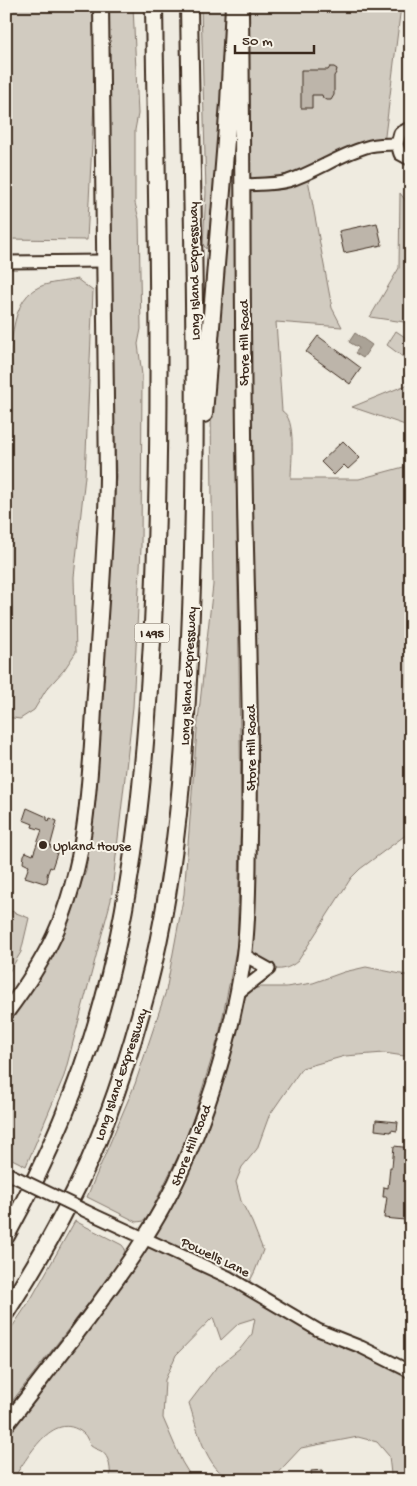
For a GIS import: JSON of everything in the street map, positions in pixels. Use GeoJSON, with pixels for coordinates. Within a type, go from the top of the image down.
{"type":"FeatureCollection","features":[{"type":"Feature","properties":{"kind":"highway","name":"I 495"},"geometry":{"type":"LineString","coordinates":[[6,1236],[37,1179],[60,1129],[85,1060],[104,998],[122,925],[135,846],[151,663],[158,463],[154,6]]}},
{"type":"Feature","properties":{"kind":"highway","name":"Long Island Expressway"},"geometry":{"type":"LineString","coordinates":[[6,1312],[38,1262],[76,1190],[106,1120],[142,1010],[160,935],[173,853],[189,668],[193,569],[194,448],[189,6]]}},
{"type":"Feature","properties":{"kind":"highway"},"geometry":{"type":"LineString","coordinates":[[193,569],[229,102],[234,6]]}},
{"type":"Feature","properties":{"kind":"main road"},"geometry":{"type":"LineString","coordinates":[[6,1013],[36,969],[60,922],[78,866],[85,824],[106,515],[108,439],[101,6]]}},
{"type":"Feature","properties":{"kind":"main road","name":"Store Hill Road"},"geometry":{"type":"LineString","coordinates":[[6,1425],[111,1287],[156,1222],[191,1147],[219,1069],[231,1028],[238,993],[244,955],[248,896],[251,746],[244,459],[240,6]]}},
{"type":"Feature","properties":{"kind":"street"},"geometry":{"type":"LineString","coordinates":[[411,127],[400,133],[397,144],[400,154],[404,158],[411,160]]}},
{"type":"Feature","properties":{"kind":"street"},"geometry":{"type":"LineString","coordinates":[[242,185],[278,183],[314,171],[370,146],[397,144]]}},
{"type":"Feature","properties":{"kind":"street"},"geometry":{"type":"LineString","coordinates":[[6,262],[105,261]]}},
{"type":"Feature","properties":{"kind":"street"},"geometry":{"type":"LineString","coordinates":[[238,993],[270,969],[244,955]]}},
{"type":"Feature","properties":{"kind":"street","name":"Powells Lane"},"geometry":{"type":"LineString","coordinates":[[8,1173],[245,1286],[318,1330],[361,1347],[411,1372]]}},
{"type":"Feature","properties":{"kind":"shaded area"},"geometry":{"type":"Polygon","coordinates":[[[6,6],[99,6],[87,240],[6,239],[6,198],[12,142],[6,126],[6,6]]]}},
{"type":"Feature","properties":{"kind":"shaded area"},"geometry":{"type":"Polygon","coordinates":[[[107,6],[133,6],[138,114],[135,130],[135,203],[139,219],[141,329],[138,344],[142,375],[141,548],[133,707],[111,900],[64,1076],[26,1166],[6,1156],[6,1026],[59,942],[86,871],[98,773],[116,477],[110,254],[107,6]]]}},
{"type":"Feature","properties":{"kind":"shaded area"},"geometry":{"type":"Polygon","coordinates":[[[201,6],[227,6],[219,126],[208,245],[206,249],[203,244],[206,193],[201,6]]]}},
{"type":"Feature","properties":{"kind":"shaded area"},"geometry":{"type":"Polygon","coordinates":[[[241,6],[401,6],[384,144],[307,174],[332,308],[342,327],[276,322],[282,411],[290,423],[291,432],[291,479],[359,479],[411,465],[407,554],[411,555],[411,831],[360,869],[351,878],[298,961],[284,969],[265,966],[244,955],[241,6]]]}},
{"type":"Feature","properties":{"kind":"shaded area"},"geometry":{"type":"Polygon","coordinates":[[[230,181],[235,181],[236,450],[241,811],[237,945],[219,1035],[187,1138],[149,1215],[144,1221],[137,1222],[87,1197],[135,1084],[166,991],[184,894],[197,730],[213,585],[211,411],[230,181]]]}},
{"type":"Feature","properties":{"kind":"shaded area"},"geometry":{"type":"Polygon","coordinates":[[[400,193],[411,208],[411,323],[370,317],[399,268],[400,193]]]}},
{"type":"Feature","properties":{"kind":"shaded area"},"geometry":{"type":"Polygon","coordinates":[[[77,279],[93,291],[85,476],[74,577],[76,652],[64,670],[46,690],[34,710],[20,719],[6,717],[6,401],[12,338],[20,307],[28,295],[43,285],[77,279]]]}},
{"type":"Feature","properties":{"kind":"shaded area"},"geometry":{"type":"Polygon","coordinates":[[[396,331],[411,341],[411,345],[403,357],[387,345],[396,331]]]}},
{"type":"Feature","properties":{"kind":"shaded area"},"geometry":{"type":"Polygon","coordinates":[[[355,333],[372,345],[363,358],[355,353],[359,348],[349,342],[355,333]]]}},
{"type":"Feature","properties":{"kind":"shaded area"},"geometry":{"type":"Polygon","coordinates":[[[411,383],[411,427],[352,407],[411,383]]]}},
{"type":"Feature","properties":{"kind":"shaded area"},"geometry":{"type":"Polygon","coordinates":[[[6,909],[29,918],[21,952],[6,977],[6,909]]]}},
{"type":"Feature","properties":{"kind":"shaded area"},"geometry":{"type":"Polygon","coordinates":[[[366,967],[411,976],[411,1057],[384,1053],[345,1056],[302,1068],[269,1116],[257,1149],[242,1167],[236,1182],[241,1201],[263,1250],[247,1287],[411,1372],[411,1480],[390,1480],[389,1456],[377,1442],[358,1437],[301,1448],[271,1480],[235,1480],[222,1474],[203,1446],[189,1403],[215,1369],[240,1349],[252,1334],[255,1318],[239,1323],[221,1340],[213,1317],[176,1355],[165,1380],[163,1418],[182,1462],[193,1480],[110,1480],[109,1464],[104,1453],[91,1446],[83,1433],[72,1427],[61,1427],[51,1432],[42,1440],[12,1480],[6,1480],[6,1428],[174,1185],[238,993],[261,987],[286,987],[313,983],[344,972],[366,967]]]}},
{"type":"Feature","properties":{"kind":"shaded area"},"geometry":{"type":"Polygon","coordinates":[[[75,1221],[122,1245],[125,1249],[123,1259],[6,1409],[6,1336],[31,1299],[75,1221]]]}},
{"type":"Feature","properties":{"kind":"building"},"geometry":{"type":"Polygon","coordinates":[[[330,67],[337,69],[334,76],[334,95],[331,100],[326,100],[322,95],[312,95],[312,108],[301,108],[301,70],[328,70],[330,67]]]}},
{"type":"Feature","properties":{"kind":"building"},"geometry":{"type":"Polygon","coordinates":[[[377,223],[382,245],[344,253],[339,231],[377,223]]]}},
{"type":"Feature","properties":{"kind":"building"},"geometry":{"type":"Polygon","coordinates":[[[318,336],[361,368],[350,384],[306,352],[318,336]]]}},
{"type":"Feature","properties":{"kind":"building"},"geometry":{"type":"Polygon","coordinates":[[[343,441],[360,458],[348,469],[344,465],[334,475],[321,462],[343,441]]]}},
{"type":"Feature","properties":{"kind":"building","name":"Upland House"},"geometry":{"type":"Polygon","coordinates":[[[27,808],[47,817],[49,821],[50,818],[57,821],[50,847],[58,850],[52,868],[50,867],[47,875],[47,882],[44,883],[25,877],[29,866],[23,863],[24,855],[26,852],[33,855],[42,830],[32,827],[33,824],[23,820],[27,808]]]}},
{"type":"Feature","properties":{"kind":"building"},"geometry":{"type":"Polygon","coordinates":[[[376,1120],[398,1122],[397,1131],[375,1130],[376,1120]]]}},
{"type":"Feature","properties":{"kind":"building"},"geometry":{"type":"Polygon","coordinates":[[[394,1146],[411,1148],[411,1161],[407,1160],[406,1169],[411,1169],[411,1174],[405,1220],[384,1218],[387,1197],[383,1197],[384,1187],[388,1188],[394,1146]]]}},
{"type":"Feature","properties":{"kind":"building"},"geometry":{"type":"Polygon","coordinates":[[[323,1470],[323,1480],[312,1480],[311,1471],[323,1470]]]}},
{"type":"Feature","properties":{"kind":"place","name":"Upland House"},"geometry":{"type":"Point","coordinates":[43,845]}}]}
